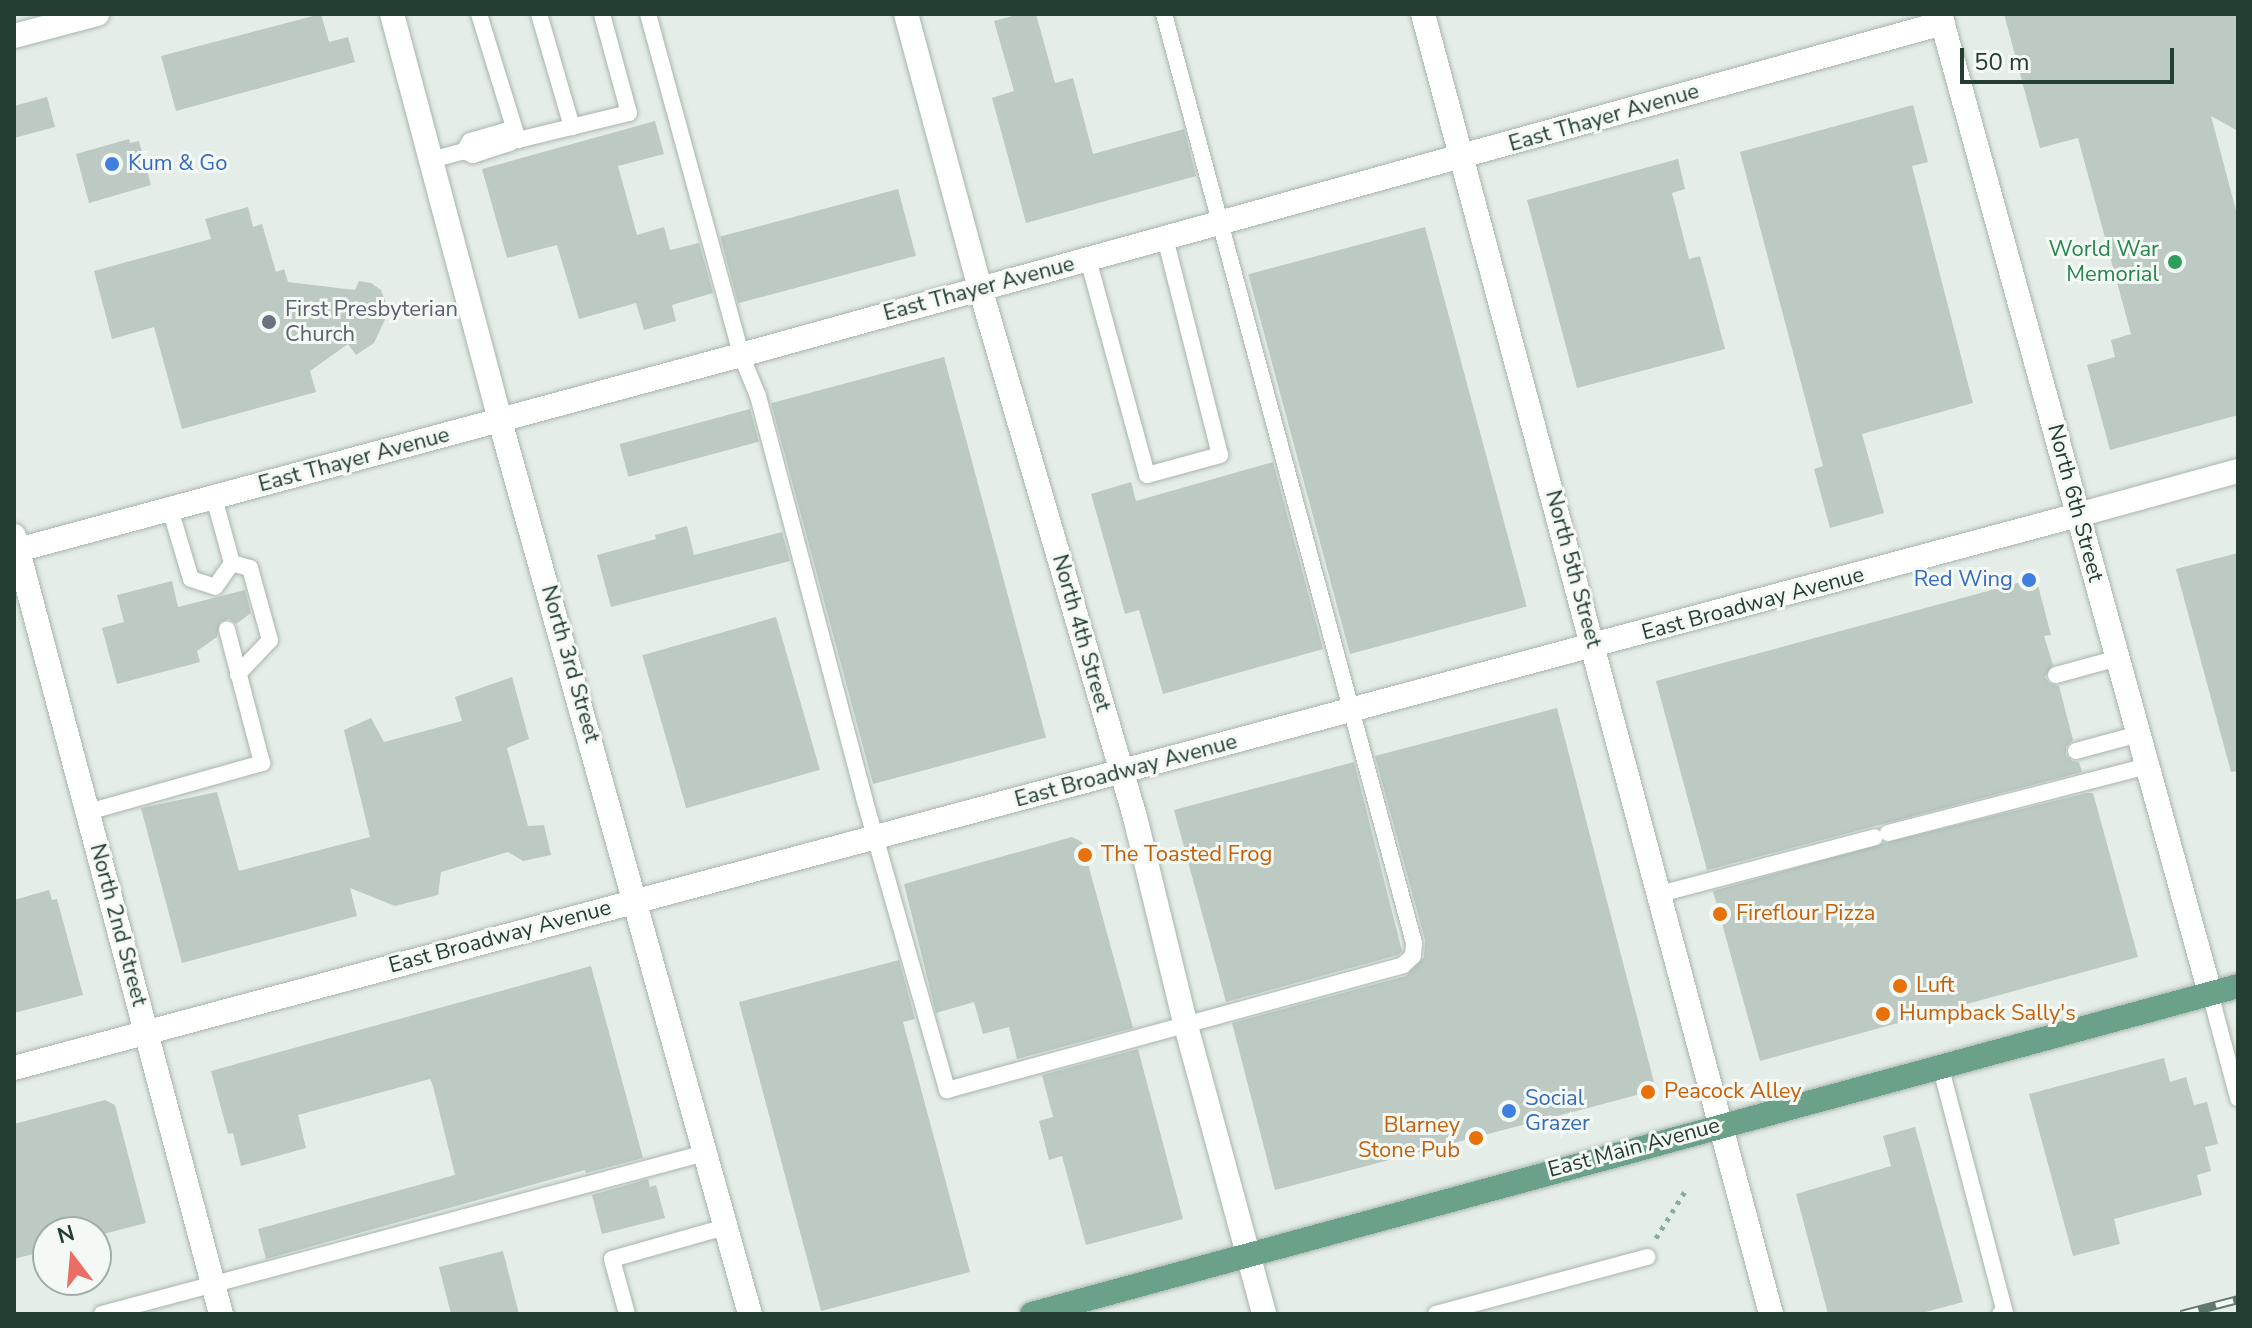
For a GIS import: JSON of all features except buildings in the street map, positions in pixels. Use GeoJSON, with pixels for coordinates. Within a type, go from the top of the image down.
{"type":"FeatureCollection","features":[{"type":"Feature","properties":{"kind":"main road","name":"East Main Avenue"},"geometry":{"type":"LineString","coordinates":[[1032,1314],[1721,1124],[2238,986]]}},
{"type":"Feature","properties":{"kind":"street"},"geometry":{"type":"LineString","coordinates":[[14,36],[97,14]]}},
{"type":"Feature","properties":{"kind":"street","name":"North 3rd Street"},"geometry":{"type":"LineString","coordinates":[[392,14],[500,421],[637,900],[750,1314]]}},
{"type":"Feature","properties":{"kind":"street","name":"North 4th Street"},"geometry":{"type":"LineString","coordinates":[[906,14],[980,288],[1122,774],[1264,1314]]}},
{"type":"Feature","properties":{"kind":"street","name":"North 5th Street"},"geometry":{"type":"LineString","coordinates":[[1423,14],[1771,1314]]}},
{"type":"Feature","properties":{"kind":"street","name":"East Thayer Avenue"},"geometry":{"type":"LineString","coordinates":[[15,546],[214,498],[1461,158],[1942,18]]}},
{"type":"Feature","properties":{"kind":"street","name":"North 6th Street"},"geometry":{"type":"LineString","coordinates":[[1942,18],[2210,993]]}},
{"type":"Feature","properties":{"kind":"street","name":"East Broadway Avenue"},"geometry":{"type":"LineString","coordinates":[[14,1068],[637,900],[1122,774],[2238,471]]}},
{"type":"Feature","properties":{"kind":"street","name":"North 2nd Street"},"geometry":{"type":"LineString","coordinates":[[15,546],[221,1314]]}},
{"type":"Feature","properties":{"kind":"lane"},"geometry":{"type":"LineString","coordinates":[[479,14],[514,138]]}},
{"type":"Feature","properties":{"kind":"lane"},"geometry":{"type":"LineString","coordinates":[[539,14],[572,127]]}},
{"type":"Feature","properties":{"kind":"lane"},"geometry":{"type":"LineString","coordinates":[[431,160],[464,151],[473,155],[510,143],[514,138],[629,113],[602,14]]}},
{"type":"Feature","properties":{"kind":"lane"},"geometry":{"type":"LineString","coordinates":[[648,14],[741,355],[758,396],[875,837],[947,1090],[1403,965],[1413,956],[1414,943],[1164,14]]}},
{"type":"Feature","properties":{"kind":"lane"},"geometry":{"type":"LineString","coordinates":[[1088,259],[1147,475],[1220,455],[1165,238]]}},
{"type":"Feature","properties":{"kind":"lane"},"geometry":{"type":"LineString","coordinates":[[170,509],[191,579],[217,592],[232,563],[214,498]]}},
{"type":"Feature","properties":{"kind":"lane"},"geometry":{"type":"LineString","coordinates":[[232,563],[250,568],[270,640],[238,674]]}},
{"type":"Feature","properties":{"kind":"lane"},"geometry":{"type":"LineString","coordinates":[[88,812],[262,763],[227,630]]}},
{"type":"Feature","properties":{"kind":"lane"},"geometry":{"type":"LineString","coordinates":[[2056,675],[2118,658]]}},
{"type":"Feature","properties":{"kind":"lane"},"geometry":{"type":"LineString","coordinates":[[2076,751],[2139,734]]}},
{"type":"Feature","properties":{"kind":"lane"},"geometry":{"type":"LineString","coordinates":[[1660,894],[2147,766]]}},
{"type":"Feature","properties":{"kind":"lane"},"geometry":{"type":"LineString","coordinates":[[2210,993],[2234,1063],[2238,1098]]}},
{"type":"Feature","properties":{"kind":"lane"},"geometry":{"type":"LineString","coordinates":[[1940,1065],[2005,1313],[2000,1314]]}},
{"type":"Feature","properties":{"kind":"lane"},"geometry":{"type":"LineString","coordinates":[[102,1314],[705,1153]]}},
{"type":"Feature","properties":{"kind":"lane"},"geometry":{"type":"LineString","coordinates":[[627,1314],[612,1259],[725,1227]]}},
{"type":"Feature","properties":{"kind":"lane"},"geometry":{"type":"LineString","coordinates":[[1436,1314],[1647,1257]]}},
{"type":"Feature","properties":{"kind":"path"},"geometry":{"type":"LineString","coordinates":[[1647,1257],[1673,1206],[1687,1188]]}},
{"type":"Feature","properties":{"kind":"railway"},"geometry":{"type":"LineString","coordinates":[[2181,1314],[2238,1299]]}},
{"type":"Feature","properties":{"kind":"place","name":"Kum & Go"},"geometry":{"type":"Point","coordinates":[112,164]}},
{"type":"Feature","properties":{"kind":"place","name":"World War Memorial"},"geometry":{"type":"Point","coordinates":[2175,262]}},
{"type":"Feature","properties":{"kind":"place","name":"First Presbyterian Church"},"geometry":{"type":"Point","coordinates":[269,322]}},
{"type":"Feature","properties":{"kind":"place","name":"Red Wing"},"geometry":{"type":"Point","coordinates":[2029,580]}},
{"type":"Feature","properties":{"kind":"place","name":"The Toasted Frog"},"geometry":{"type":"Point","coordinates":[1085,855]}},
{"type":"Feature","properties":{"kind":"place","name":"Fireflour Pizza"},"geometry":{"type":"Point","coordinates":[1720,914]}},
{"type":"Feature","properties":{"kind":"place","name":"Luft"},"geometry":{"type":"Point","coordinates":[1900,986]}},
{"type":"Feature","properties":{"kind":"place","name":"Humpback Sally's"},"geometry":{"type":"Point","coordinates":[1883,1014]}},
{"type":"Feature","properties":{"kind":"place","name":"Peacock Alley"},"geometry":{"type":"Point","coordinates":[1648,1092]}},
{"type":"Feature","properties":{"kind":"place","name":"Social Grazer"},"geometry":{"type":"Point","coordinates":[1509,1111]}},
{"type":"Feature","properties":{"kind":"place","name":"Blarney Stone Pub"},"geometry":{"type":"Point","coordinates":[1476,1138]}}]}
